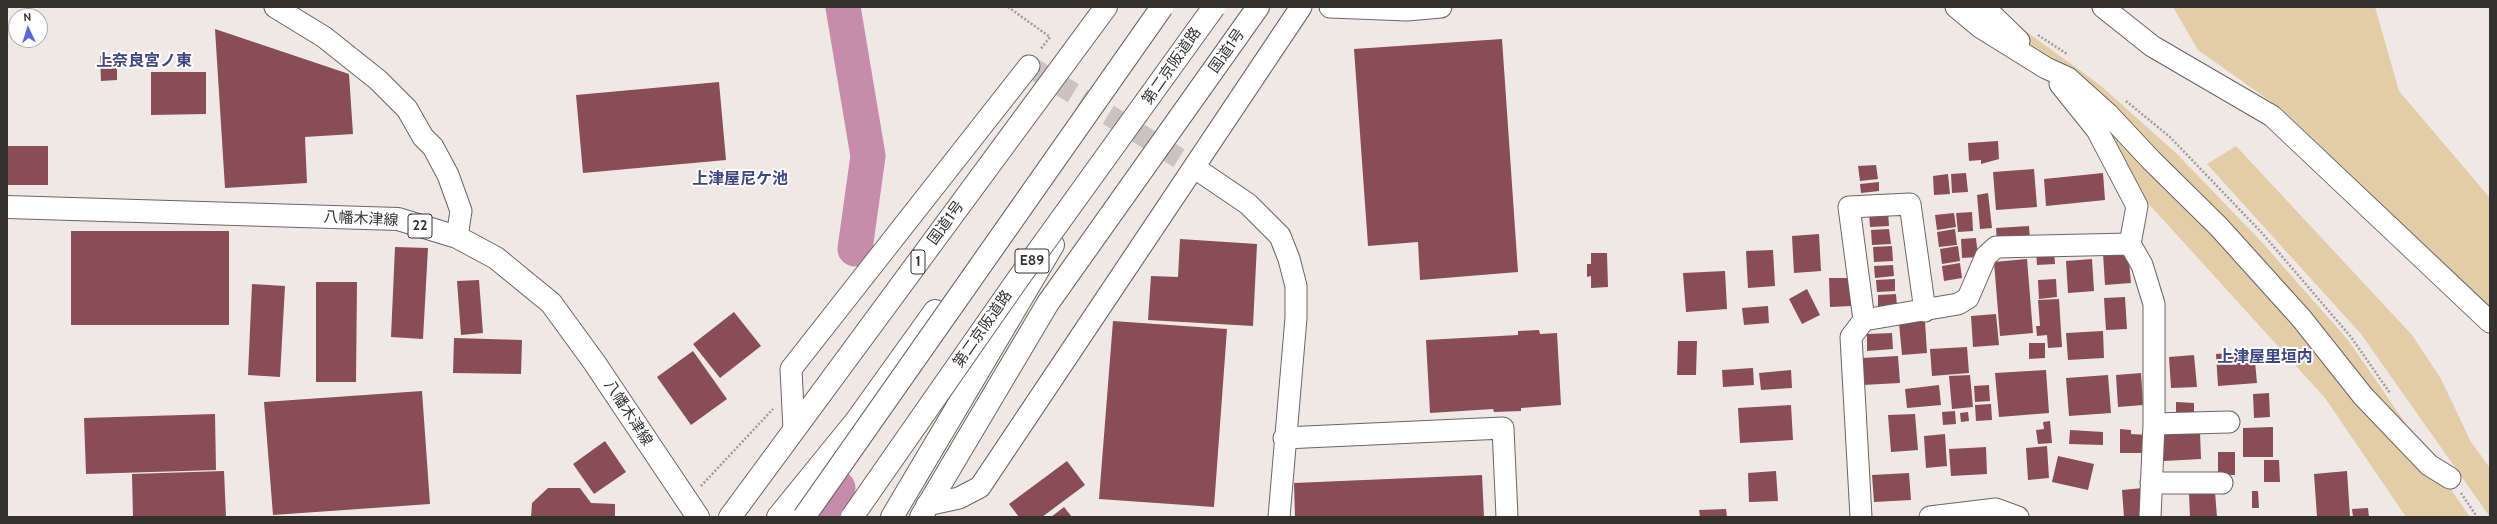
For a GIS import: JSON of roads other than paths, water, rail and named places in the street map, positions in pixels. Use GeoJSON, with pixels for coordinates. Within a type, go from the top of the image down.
{"type":"FeatureCollection","features":[{"type":"Feature","properties":{"kind":"main road","name":"国道1号"},"geometry":{"type":"LineString","coordinates":[[730,517],[1106,7]]}},
{"type":"Feature","properties":{"kind":"main road","name":"E89"},"geometry":{"type":"LineString","coordinates":[[804,517],[1162,7]]}},
{"type":"Feature","properties":{"kind":"main road","name":"第二京阪道路"},"geometry":{"type":"LineString","coordinates":[[852,517],[1018,279],[1091,180],[1214,7]]}},
{"type":"Feature","properties":{"kind":"main road","name":"国道1号"},"geometry":{"type":"LineString","coordinates":[[924,511],[1048,304],[1258,7]]}},
{"type":"Feature","properties":{"kind":"main road"},"geometry":{"type":"LineString","coordinates":[[778,517],[856,421],[1014,204],[1079,125]]}},
{"type":"Feature","properties":{"kind":"main road"},"geometry":{"type":"LineString","coordinates":[[892,517],[1091,180]]}},
{"type":"Feature","properties":{"kind":"main road","name":"八幡木津線"},"geometry":{"type":"LineString","coordinates":[[7,207],[398,219],[457,237],[496,258],[551,303],[594,362],[698,517]]}},
{"type":"Feature","properties":{"kind":"street"},"geometry":{"type":"LineString","coordinates":[[275,7],[324,37],[378,80],[407,109],[423,137],[433,147],[448,175],[461,211],[457,237]]}},
{"type":"Feature","properties":{"kind":"street"},"geometry":{"type":"LineString","coordinates":[[924,511],[959,498],[980,487],[1195,168],[1301,7]]}},
{"type":"Feature","properties":{"kind":"street"},"geometry":{"type":"LineString","coordinates":[[1330,7],[1407,10],[1441,7]]}},
{"type":"Feature","properties":{"kind":"street"},"geometry":{"type":"LineString","coordinates":[[1956,7],[1980,27],[2046,68],[2068,78],[2108,114],[2224,233],[2302,319],[2364,396],[2429,465],[2450,478]]}},
{"type":"Feature","properties":{"kind":"street"},"geometry":{"type":"LineString","coordinates":[[1984,7],[2046,68],[2097,130],[2137,206],[2130,244],[2142,265],[2154,304],[2154,424],[2150,517]]}},
{"type":"Feature","properties":{"kind":"street"},"geometry":{"type":"LineString","coordinates":[[2103,7],[2152,46],[2272,116],[2490,322]]}},
{"type":"Feature","properties":{"kind":"street"},"geometry":{"type":"LineString","coordinates":[[794,430],[791,369],[1029,66]]}},
{"type":"Feature","properties":{"kind":"street"},"geometry":{"type":"LineString","coordinates":[[1195,168],[1248,204],[1265,218],[1280,236],[1289,259],[1296,286],[1296,318],[1284,438],[1279,517]]}},
{"type":"Feature","properties":{"kind":"street"},"geometry":{"type":"LineString","coordinates":[[1864,320],[1849,207],[1910,204],[1925,311]]}},
{"type":"Feature","properties":{"kind":"street"},"geometry":{"type":"LineString","coordinates":[[1861,517],[1851,337],[1864,320],[1925,311],[1958,304],[1968,298],[1986,256],[1996,247],[2130,244]]}},
{"type":"Feature","properties":{"kind":"street"},"geometry":{"type":"LineString","coordinates":[[2154,424],[2229,422]]}},
{"type":"Feature","properties":{"kind":"street"},"geometry":{"type":"LineString","coordinates":[[1284,438],[1503,428],[1507,517]]}},
{"type":"Feature","properties":{"kind":"street"},"geometry":{"type":"LineString","coordinates":[[2151,483],[2222,483]]}},
{"type":"Feature","properties":{"kind":"street"},"geometry":{"type":"LineString","coordinates":[[1930,517],[1996,509],[2018,517]]}},
{"type":"Feature","properties":{"kind":"waterway"},"geometry":{"type":"LineString","coordinates":[[843,7],[868,156],[855,249]]}},
{"type":"Feature","properties":{"kind":"waterway"},"geometry":{"type":"LineString","coordinates":[[827,517],[838,488]]}},
{"type":"Feature","properties":{"kind":"tunnel"},"geometry":{"type":"LineString","coordinates":[[1029,66],[1195,168]]}},
{"type":"Feature","properties":{"kind":"district","name":"上奈良宮ノ東"},"geometry":{"type":"Point","coordinates":[144,61]}},
{"type":"Feature","properties":{"kind":"district","name":"上津屋尼ケ池"},"geometry":{"type":"Point","coordinates":[740,179]}},
{"type":"Feature","properties":{"kind":"district","name":"上津屋里垣内"},"geometry":{"type":"Point","coordinates":[2265,357]}}]}
